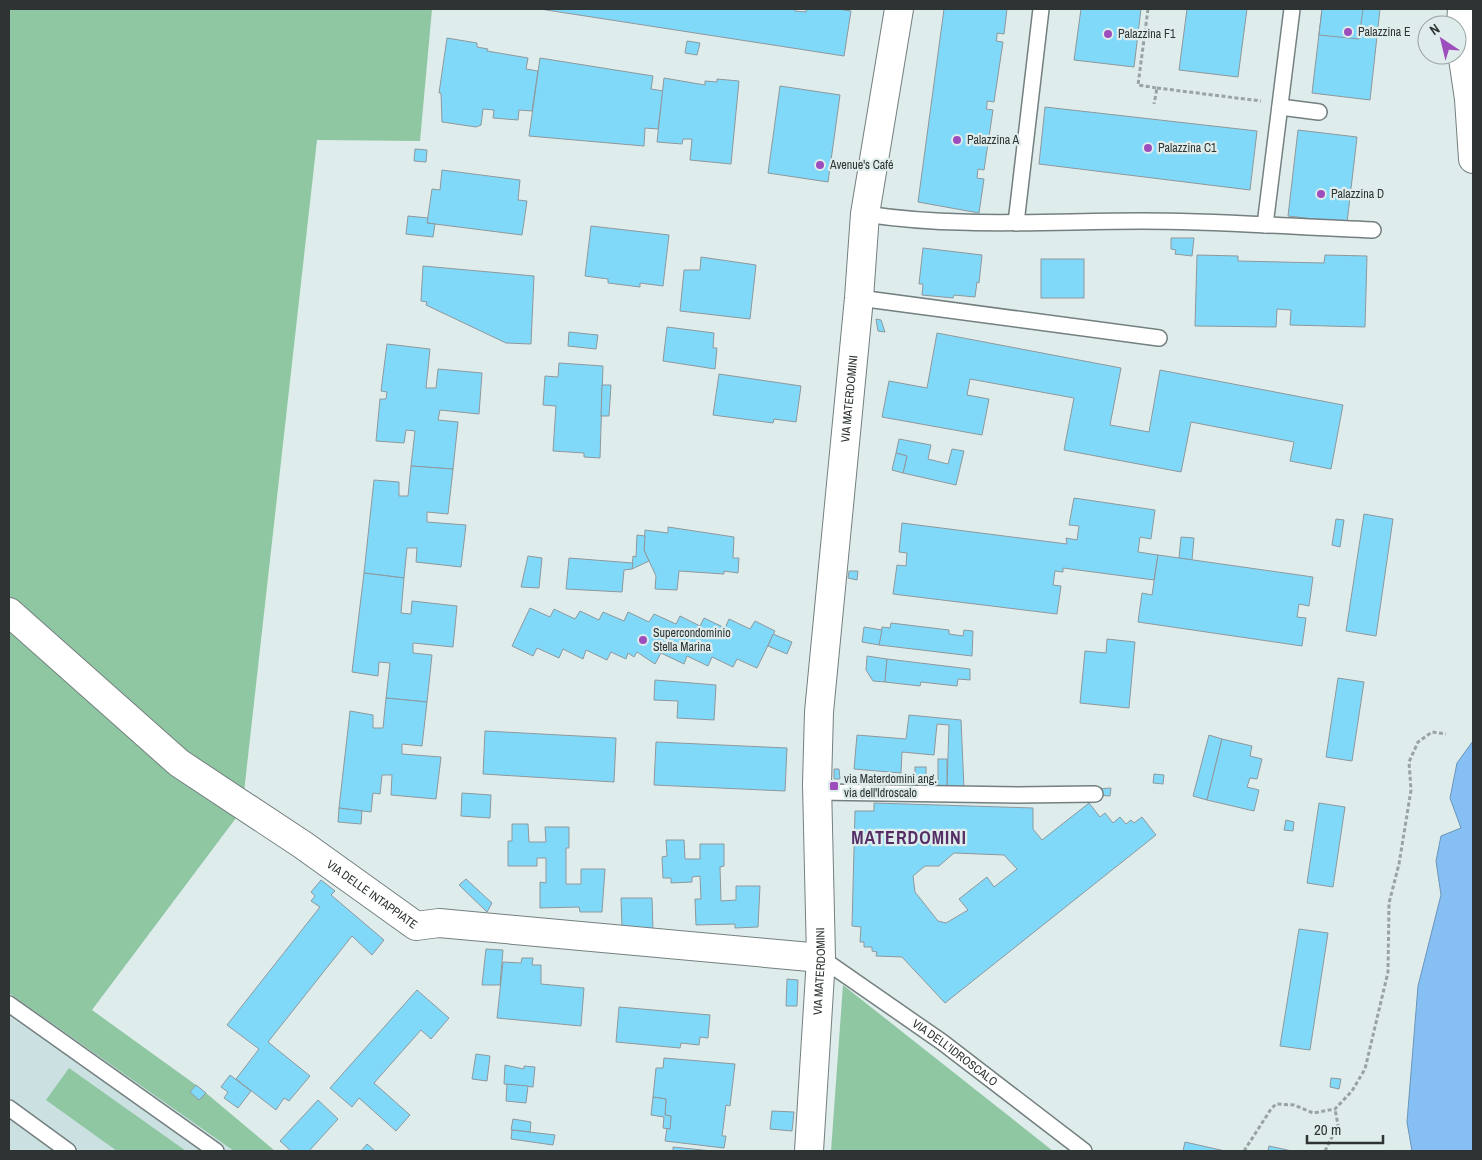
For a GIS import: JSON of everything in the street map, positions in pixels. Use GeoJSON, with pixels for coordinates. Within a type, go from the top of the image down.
{"type":"FeatureCollection","features":[{"type":"Feature","properties":{"kind":"street","name":"VIA MATERDOMINI"},"geometry":{"type":"LineString","coordinates":[[809,1151],[821,958],[818,792],[819,712],[859,298],[865,214],[899,9]]}},
{"type":"Feature","properties":{"kind":"street"},"geometry":{"type":"LineString","coordinates":[[1462,9],[1460,38],[1471,94],[1473,159]]}},
{"type":"Feature","properties":{"kind":"street","name":"VIA DELLE INTAPPIATE"},"geometry":{"type":"LineString","coordinates":[[9,612],[179,763],[303,845],[416,926],[439,923],[821,958]]}},
{"type":"Feature","properties":{"kind":"lane"},"geometry":{"type":"LineString","coordinates":[[1016,224],[1041,9]]}},
{"type":"Feature","properties":{"kind":"lane"},"geometry":{"type":"LineString","coordinates":[[1265,225],[1292,9]]}},
{"type":"Feature","properties":{"kind":"lane"},"geometry":{"type":"LineString","coordinates":[[1280,106],[1319,112]]}},
{"type":"Feature","properties":{"kind":"lane"},"geometry":{"type":"LineString","coordinates":[[865,214],[900,219],[1016,224],[1142,221],[1373,230]]}},
{"type":"Feature","properties":{"kind":"lane"},"geometry":{"type":"LineString","coordinates":[[859,298],[1158,338]]}},
{"type":"Feature","properties":{"kind":"lane"},"geometry":{"type":"LineString","coordinates":[[818,792],[1018,795],[1094,794]]}},
{"type":"Feature","properties":{"kind":"lane","name":"VIA DELL'IDROSCALO"},"geometry":{"type":"LineString","coordinates":[[821,958],[942,1042],[1084,1151]]}},
{"type":"Feature","properties":{"kind":"lane"},"geometry":{"type":"LineString","coordinates":[[9,1004],[216,1151]]}},
{"type":"Feature","properties":{"kind":"lane"},"geometry":{"type":"LineString","coordinates":[[9,1108],[68,1151]]}},
{"type":"Feature","properties":{"kind":"path"},"geometry":{"type":"LineString","coordinates":[[1148,9],[1138,85],[1280,106]]}},
{"type":"Feature","properties":{"kind":"path"},"geometry":{"type":"LineString","coordinates":[[1154,104],[1157,88]]}},
{"type":"Feature","properties":{"kind":"path"},"geometry":{"type":"LineString","coordinates":[[1244,1151],[1276,1104],[1294,1105],[1313,1113],[1335,1108],[1352,1090],[1365,1069],[1370,1055],[1373,1029],[1383,1001],[1390,948],[1389,903],[1400,864],[1411,790],[1409,762],[1418,742],[1432,732],[1446,734]]}},
{"type":"Feature","properties":{"kind":"path"},"geometry":{"type":"LineString","coordinates":[[1325,1151],[1338,1125],[1335,1108]]}},
{"type":"Feature","properties":{"kind":"shaded area"},"geometry":{"type":"Polygon","coordinates":[[[9,952],[196,1085],[275,1151],[9,1151],[9,952]]]}},
{"type":"Feature","properties":{"kind":"green space"},"geometry":{"type":"Polygon","coordinates":[[[9,9],[432,9],[420,141],[317,140],[242,810],[92,1010],[196,1085],[190,1092],[199,1100],[206,1093],[275,1151],[234,1151],[9,993],[9,9]]]}},
{"type":"Feature","properties":{"kind":"green space"},"geometry":{"type":"Polygon","coordinates":[[[843,985],[1053,1151],[831,1151],[843,985]]]}},
{"type":"Feature","properties":{"kind":"green space"},"geometry":{"type":"Polygon","coordinates":[[[69,1068],[186,1151],[117,1151],[46,1100],[69,1068]]]}},
{"type":"Feature","properties":{"kind":"water"},"geometry":{"type":"Polygon","coordinates":[[[1473,741],[1473,1151],[1412,1151],[1407,1122],[1418,986],[1441,895],[1436,861],[1441,836],[1461,828],[1450,798],[1457,763],[1473,741]]]}},
{"type":"Feature","properties":{"kind":"building"},"geometry":{"type":"Polygon","coordinates":[[[540,9],[795,9],[795,11],[806,12],[806,9],[839,9],[851,11],[844,56],[540,9]]]}},
{"type":"Feature","properties":{"kind":"building","name":"Palazzina A"},"geometry":{"type":"Polygon","coordinates":[[[944,9],[1007,9],[1004,34],[997,33],[996,41],[1003,42],[994,102],[987,101],[986,109],[993,110],[984,170],[978,169],[977,178],[984,179],[979,213],[918,202],[944,9]]]}},
{"type":"Feature","properties":{"kind":"building","name":"Palazzina F1"},"geometry":{"type":"Polygon","coordinates":[[[1081,9],[1141,9],[1134,67],[1074,60],[1081,9]]]}},
{"type":"Feature","properties":{"kind":"building"},"geometry":{"type":"Polygon","coordinates":[[[1187,9],[1247,9],[1238,77],[1179,70],[1187,9]]]}},
{"type":"Feature","properties":{"kind":"building","name":"Palazzina E"},"geometry":{"type":"Polygon","coordinates":[[[1322,9],[1380,9],[1370,100],[1312,93],[1322,9]]]}},
{"type":"Feature","properties":{"kind":"building"},"geometry":{"type":"Polygon","coordinates":[[[1322,9],[1363,9],[1359,39],[1319,35],[1322,9]]]}},
{"type":"Feature","properties":{"kind":"building"},"geometry":{"type":"Polygon","coordinates":[[[447,38],[477,43],[477,47],[488,49],[487,51],[528,58],[526,69],[538,71],[532,111],[519,110],[518,120],[493,118],[494,110],[483,109],[481,125],[476,127],[442,122],[441,93],[439,93],[447,38]]]}},
{"type":"Feature","properties":{"kind":"building"},"geometry":{"type":"Polygon","coordinates":[[[687,41],[700,43],[697,55],[685,53],[687,41]]]}},
{"type":"Feature","properties":{"kind":"building"},"geometry":{"type":"Polygon","coordinates":[[[540,58],[653,76],[651,89],[663,91],[658,129],[645,128],[644,146],[529,136],[540,58]]]}},
{"type":"Feature","properties":{"kind":"building"},"geometry":{"type":"Polygon","coordinates":[[[664,78],[705,85],[705,81],[717,82],[717,79],[739,81],[731,164],[690,160],[692,139],[683,139],[682,144],[657,142],[664,78]]]}},
{"type":"Feature","properties":{"kind":"building"},"geometry":{"type":"Polygon","coordinates":[[[780,86],[840,95],[828,182],[768,173],[780,86]]]}},
{"type":"Feature","properties":{"kind":"building","name":"Palazzina C1"},"geometry":{"type":"Polygon","coordinates":[[[1045,107],[1257,131],[1250,190],[1039,164],[1045,107]]]}},
{"type":"Feature","properties":{"kind":"building","name":"Palazzina D"},"geometry":{"type":"Polygon","coordinates":[[[1298,130],[1357,137],[1347,223],[1288,216],[1298,130]]]}},
{"type":"Feature","properties":{"kind":"building"},"geometry":{"type":"Polygon","coordinates":[[[415,149],[427,150],[426,162],[414,161],[415,149]]]}},
{"type":"Feature","properties":{"kind":"building"},"geometry":{"type":"Polygon","coordinates":[[[442,170],[520,180],[518,200],[527,201],[522,235],[427,223],[432,189],[440,190],[442,170]]]}},
{"type":"Feature","properties":{"kind":"building"},"geometry":{"type":"Polygon","coordinates":[[[408,216],[428,218],[427,223],[435,224],[433,237],[406,234],[408,216]]]}},
{"type":"Feature","properties":{"kind":"building"},"geometry":{"type":"Polygon","coordinates":[[[591,226],[669,235],[663,286],[640,283],[640,287],[608,283],[608,279],[585,276],[591,226]]]}},
{"type":"Feature","properties":{"kind":"building"},"geometry":{"type":"Polygon","coordinates":[[[1171,238],[1194,238],[1192,256],[1175,254],[1176,250],[1171,249],[1171,238]]]}},
{"type":"Feature","properties":{"kind":"building"},"geometry":{"type":"Polygon","coordinates":[[[923,248],[982,255],[979,283],[977,282],[975,297],[954,295],[953,298],[922,295],[923,284],[919,284],[923,248]]]}},
{"type":"Feature","properties":{"kind":"building"},"geometry":{"type":"Polygon","coordinates":[[[1197,255],[1238,256],[1238,261],[1324,263],[1325,255],[1367,256],[1365,327],[1290,325],[1291,310],[1277,309],[1276,327],[1195,326],[1197,255]]]}},
{"type":"Feature","properties":{"kind":"building"},"geometry":{"type":"Polygon","coordinates":[[[701,257],[756,265],[750,319],[680,311],[684,270],[700,270],[701,257]]]}},
{"type":"Feature","properties":{"kind":"building"},"geometry":{"type":"Polygon","coordinates":[[[1041,259],[1084,259],[1084,298],[1041,298],[1041,259]]]}},
{"type":"Feature","properties":{"kind":"building"},"geometry":{"type":"Polygon","coordinates":[[[423,266],[534,276],[531,344],[506,343],[426,305],[427,302],[421,301],[423,266]]]}},
{"type":"Feature","properties":{"kind":"building"},"geometry":{"type":"Polygon","coordinates":[[[876,319],[881,320],[885,332],[878,331],[876,319]]]}},
{"type":"Feature","properties":{"kind":"building"},"geometry":{"type":"Polygon","coordinates":[[[667,327],[714,333],[713,348],[717,348],[715,369],[663,361],[667,327]]]}},
{"type":"Feature","properties":{"kind":"building"},"geometry":{"type":"Polygon","coordinates":[[[569,332],[598,335],[596,349],[568,346],[569,332]]]}},
{"type":"Feature","properties":{"kind":"building"},"geometry":{"type":"Polygon","coordinates":[[[937,333],[1121,368],[1110,425],[1149,432],[1160,370],[1343,405],[1331,469],[1290,461],[1294,442],[1191,422],[1181,472],[1064,450],[1074,398],[970,379],[967,395],[989,399],[982,435],[882,417],[889,381],[927,388],[937,333]]]}},
{"type":"Feature","properties":{"kind":"building"},"geometry":{"type":"Polygon","coordinates":[[[387,344],[430,349],[426,388],[436,388],[438,369],[482,373],[479,414],[440,410],[438,420],[458,422],[453,469],[411,466],[415,431],[406,430],[404,443],[376,441],[380,399],[386,399],[387,392],[381,391],[387,344]]]}},
{"type":"Feature","properties":{"kind":"building"},"geometry":{"type":"Polygon","coordinates":[[[559,363],[603,366],[600,458],[584,457],[584,453],[553,451],[556,406],[543,405],[545,376],[558,377],[559,363]]]}},
{"type":"Feature","properties":{"kind":"building"},"geometry":{"type":"Polygon","coordinates":[[[719,374],[801,386],[796,422],[774,419],[773,423],[713,415],[719,374]]]}},
{"type":"Feature","properties":{"kind":"building"},"geometry":{"type":"Polygon","coordinates":[[[602,385],[611,385],[609,416],[601,416],[602,385]]]}},
{"type":"Feature","properties":{"kind":"building"},"geometry":{"type":"Polygon","coordinates":[[[899,439],[931,445],[928,459],[948,464],[952,449],[964,451],[956,485],[903,473],[907,456],[896,453],[899,439]]]}},
{"type":"Feature","properties":{"kind":"building"},"geometry":{"type":"Polygon","coordinates":[[[896,453],[907,456],[903,473],[892,470],[896,453]]]}},
{"type":"Feature","properties":{"kind":"building"},"geometry":{"type":"Polygon","coordinates":[[[411,466],[453,469],[448,514],[427,512],[427,522],[466,525],[461,567],[416,562],[417,548],[407,548],[404,578],[364,573],[374,480],[399,482],[399,496],[408,496],[411,466]]]}},
{"type":"Feature","properties":{"kind":"building"},"geometry":{"type":"Polygon","coordinates":[[[1074,498],[1155,510],[1151,539],[1140,537],[1138,552],[1158,555],[1154,580],[1063,568],[1063,572],[1055,571],[1053,585],[1061,586],[1057,614],[893,594],[897,565],[906,566],[907,553],[899,552],[902,523],[1067,544],[1066,538],[1077,540],[1079,526],[1069,525],[1074,498]]]}},
{"type":"Feature","properties":{"kind":"building"},"geometry":{"type":"Polygon","coordinates":[[[1364,514],[1393,519],[1376,636],[1346,631],[1364,514]]]}},
{"type":"Feature","properties":{"kind":"building"},"geometry":{"type":"Polygon","coordinates":[[[1336,519],[1344,520],[1340,547],[1332,545],[1336,519]]]}},
{"type":"Feature","properties":{"kind":"building"},"geometry":{"type":"Polygon","coordinates":[[[668,527],[734,537],[733,558],[739,558],[738,573],[724,571],[724,574],[679,571],[677,590],[655,589],[656,576],[644,550],[645,530],[668,533],[668,527]]]}},
{"type":"Feature","properties":{"kind":"building"},"geometry":{"type":"Polygon","coordinates":[[[637,535],[645,536],[644,550],[649,561],[632,569],[633,556],[636,557],[637,535]]]}},
{"type":"Feature","properties":{"kind":"building"},"geometry":{"type":"Polygon","coordinates":[[[1181,537],[1194,538],[1192,560],[1179,558],[1181,537]]]}},
{"type":"Feature","properties":{"kind":"building"},"geometry":{"type":"Polygon","coordinates":[[[1158,555],[1313,577],[1309,606],[1299,604],[1297,617],[1306,618],[1302,646],[1138,622],[1142,593],[1152,595],[1158,555]]]}},
{"type":"Feature","properties":{"kind":"building"},"geometry":{"type":"Polygon","coordinates":[[[528,556],[542,558],[539,588],[521,587],[528,556]]]}},
{"type":"Feature","properties":{"kind":"building"},"geometry":{"type":"Polygon","coordinates":[[[569,558],[633,563],[632,569],[624,570],[622,592],[566,589],[569,558]]]}},
{"type":"Feature","properties":{"kind":"building"},"geometry":{"type":"Polygon","coordinates":[[[849,571],[858,571],[857,580],[848,578],[849,571]]]}},
{"type":"Feature","properties":{"kind":"building"},"geometry":{"type":"Polygon","coordinates":[[[364,573],[404,578],[401,613],[411,614],[412,601],[457,606],[453,647],[413,643],[413,653],[432,655],[427,702],[386,698],[390,663],[379,662],[378,676],[352,672],[364,573]]]}},
{"type":"Feature","properties":{"kind":"building","name":"Supercondominio Stella Marina"},"geometry":{"type":"Polygon","coordinates":[[[530,608],[550,617],[554,609],[575,619],[580,611],[599,620],[603,612],[624,621],[628,612],[649,622],[654,614],[676,624],[680,616],[700,626],[704,618],[725,628],[729,619],[750,629],[755,621],[775,631],[757,668],[737,659],[733,667],[712,657],[708,666],[687,656],[684,664],[661,653],[655,664],[637,652],[634,657],[628,653],[626,659],[611,652],[607,660],[586,650],[583,659],[563,649],[559,658],[537,648],[533,656],[512,646],[530,608]]]}},
{"type":"Feature","properties":{"kind":"building"},"geometry":{"type":"Polygon","coordinates":[[[891,623],[949,630],[949,634],[963,636],[964,630],[973,631],[972,656],[879,645],[882,627],[890,628],[891,623]]]}},
{"type":"Feature","properties":{"kind":"building"},"geometry":{"type":"Polygon","coordinates":[[[864,627],[882,630],[879,645],[862,642],[864,627]]]}},
{"type":"Feature","properties":{"kind":"building"},"geometry":{"type":"Polygon","coordinates":[[[773,634],[792,642],[787,654],[768,646],[773,634]]]}},
{"type":"Feature","properties":{"kind":"building"},"geometry":{"type":"Polygon","coordinates":[[[1107,639],[1135,642],[1129,708],[1080,703],[1085,651],[1106,653],[1107,639]]]}},
{"type":"Feature","properties":{"kind":"building"},"geometry":{"type":"Polygon","coordinates":[[[867,656],[887,659],[885,682],[873,681],[866,670],[867,656]]]}},
{"type":"Feature","properties":{"kind":"building"},"geometry":{"type":"Polygon","coordinates":[[[887,659],[970,669],[970,680],[958,679],[957,686],[921,682],[920,686],[885,682],[887,659]]]}},
{"type":"Feature","properties":{"kind":"building"},"geometry":{"type":"Polygon","coordinates":[[[1338,678],[1364,682],[1352,761],[1326,757],[1338,678]]]}},
{"type":"Feature","properties":{"kind":"building"},"geometry":{"type":"Polygon","coordinates":[[[655,680],[716,685],[714,720],[677,718],[678,701],[654,700],[655,680]]]}},
{"type":"Feature","properties":{"kind":"building"},"geometry":{"type":"Polygon","coordinates":[[[386,698],[427,702],[422,746],[402,744],[402,754],[441,757],[436,799],[391,795],[392,775],[382,775],[380,794],[373,793],[371,812],[339,808],[350,711],[373,715],[373,728],[383,728],[386,698]]]}},
{"type":"Feature","properties":{"kind":"building"},"geometry":{"type":"Polygon","coordinates":[[[909,715],[961,720],[964,789],[947,787],[949,725],[937,724],[934,755],[902,752],[901,773],[854,769],[857,735],[906,739],[909,715]]]}},
{"type":"Feature","properties":{"kind":"building"},"geometry":{"type":"Polygon","coordinates":[[[485,731],[616,738],[614,782],[483,774],[485,731]]]}},
{"type":"Feature","properties":{"kind":"building"},"geometry":{"type":"Polygon","coordinates":[[[1209,735],[1222,739],[1207,800],[1193,796],[1209,735]]]}},
{"type":"Feature","properties":{"kind":"building"},"geometry":{"type":"Polygon","coordinates":[[[1222,739],[1252,746],[1250,756],[1262,759],[1257,779],[1250,778],[1247,787],[1259,790],[1254,811],[1207,800],[1222,739]]]}},
{"type":"Feature","properties":{"kind":"building"},"geometry":{"type":"Polygon","coordinates":[[[656,742],[787,748],[785,791],[654,785],[656,742]]]}},
{"type":"Feature","properties":{"kind":"building"},"geometry":{"type":"Polygon","coordinates":[[[938,759],[947,759],[947,787],[938,787],[938,759]]]}},
{"type":"Feature","properties":{"kind":"building"},"geometry":{"type":"Polygon","coordinates":[[[915,767],[926,767],[926,776],[915,776],[915,767]]]}},
{"type":"Feature","properties":{"kind":"building"},"geometry":{"type":"Polygon","coordinates":[[[834,769],[839,769],[840,779],[834,779],[834,769]]]}},
{"type":"Feature","properties":{"kind":"building"},"geometry":{"type":"Polygon","coordinates":[[[1154,774],[1164,775],[1163,784],[1153,783],[1154,774]]]}},
{"type":"Feature","properties":{"kind":"building"},"geometry":{"type":"Polygon","coordinates":[[[1111,788],[1110,796],[1097,795],[1097,789],[1111,788]]]}},
{"type":"Feature","properties":{"kind":"building"},"geometry":{"type":"Polygon","coordinates":[[[462,793],[491,795],[490,818],[461,816],[462,793]]]}},
{"type":"Feature","properties":{"kind":"building"},"geometry":{"type":"Polygon","coordinates":[[[874,803],[1033,808],[1033,829],[1042,840],[1089,803],[1100,817],[1105,813],[1113,823],[1120,817],[1126,824],[1131,820],[1134,823],[1142,817],[1156,835],[945,1003],[902,957],[876,956],[877,952],[872,951],[872,947],[864,947],[864,942],[860,942],[861,927],[852,926],[855,811],[874,811],[874,803]],[[954,853],[939,866],[925,866],[913,876],[915,892],[938,921],[946,923],[968,910],[959,899],[987,877],[994,887],[1017,869],[1004,855],[954,853]]]}},
{"type":"Feature","properties":{"kind":"building"},"geometry":{"type":"Polygon","coordinates":[[[1319,803],[1345,807],[1333,887],[1307,883],[1319,803]]]}},
{"type":"Feature","properties":{"kind":"building"},"geometry":{"type":"Polygon","coordinates":[[[339,808],[362,811],[361,824],[338,822],[339,808]]]}},
{"type":"Feature","properties":{"kind":"building"},"geometry":{"type":"Polygon","coordinates":[[[1286,820],[1294,822],[1293,831],[1284,830],[1286,820]]]}},
{"type":"Feature","properties":{"kind":"building"},"geometry":{"type":"Polygon","coordinates":[[[512,824],[528,824],[529,842],[546,842],[545,827],[569,827],[569,848],[566,848],[566,884],[581,884],[581,869],[605,869],[602,912],[580,912],[579,907],[540,908],[540,882],[546,883],[546,858],[537,858],[537,866],[508,866],[508,841],[512,841],[512,824]]]}},
{"type":"Feature","properties":{"kind":"building"},"geometry":{"type":"Polygon","coordinates":[[[666,840],[684,840],[685,859],[700,859],[700,844],[724,844],[724,866],[720,867],[721,901],[736,900],[736,886],[760,886],[758,927],[735,928],[735,924],[696,925],[695,899],[701,899],[700,876],[692,877],[692,882],[671,883],[671,878],[663,878],[662,857],[667,856],[666,840]]]}},
{"type":"Feature","properties":{"kind":"building"},"geometry":{"type":"Polygon","coordinates":[[[466,879],[492,903],[487,912],[459,885],[466,879]]]}},
{"type":"Feature","properties":{"kind":"building"},"geometry":{"type":"Polygon","coordinates":[[[321,880],[335,891],[331,895],[384,940],[372,955],[352,936],[268,1042],[310,1076],[289,1101],[284,1098],[276,1110],[236,1079],[259,1049],[227,1025],[320,907],[311,901],[315,896],[311,892],[321,880]]]}},
{"type":"Feature","properties":{"kind":"building"},"geometry":{"type":"Polygon","coordinates":[[[621,898],[652,898],[653,931],[622,927],[621,898]]]}},
{"type":"Feature","properties":{"kind":"building"},"geometry":{"type":"Polygon","coordinates":[[[1299,929],[1328,933],[1310,1050],[1280,1046],[1299,929]]]}},
{"type":"Feature","properties":{"kind":"building"},"geometry":{"type":"Polygon","coordinates":[[[486,949],[503,950],[500,985],[482,985],[486,949]]]}},
{"type":"Feature","properties":{"kind":"building"},"geometry":{"type":"Polygon","coordinates":[[[522,958],[533,958],[532,965],[541,965],[541,984],[584,988],[581,1026],[497,1018],[503,962],[521,963],[522,958]]]}},
{"type":"Feature","properties":{"kind":"building"},"geometry":{"type":"Polygon","coordinates":[[[787,979],[798,980],[797,1006],[786,1006],[787,979]]]}},
{"type":"Feature","properties":{"kind":"building"},"geometry":{"type":"Polygon","coordinates":[[[417,990],[449,1018],[431,1039],[421,1030],[374,1083],[410,1115],[396,1131],[359,1098],[352,1107],[330,1088],[417,990]]]}},
{"type":"Feature","properties":{"kind":"building"},"geometry":{"type":"Polygon","coordinates":[[[619,1007],[710,1015],[708,1038],[700,1037],[699,1045],[681,1043],[680,1048],[616,1042],[619,1007]]]}},
{"type":"Feature","properties":{"kind":"building"},"geometry":{"type":"Polygon","coordinates":[[[476,1054],[490,1056],[487,1081],[472,1079],[476,1054]]]}},
{"type":"Feature","properties":{"kind":"building"},"geometry":{"type":"Polygon","coordinates":[[[664,1058],[735,1064],[730,1106],[726,1105],[722,1136],[726,1136],[724,1148],[665,1141],[667,1128],[670,1129],[671,1116],[665,1115],[666,1099],[653,1097],[656,1068],[663,1068],[664,1058]]]}},
{"type":"Feature","properties":{"kind":"building"},"geometry":{"type":"Polygon","coordinates":[[[505,1065],[524,1069],[524,1066],[535,1067],[533,1087],[504,1084],[505,1065]]]}},
{"type":"Feature","properties":{"kind":"building"},"geometry":{"type":"Polygon","coordinates":[[[230,1075],[251,1091],[238,1108],[224,1098],[228,1092],[221,1087],[230,1075]]]}},
{"type":"Feature","properties":{"kind":"building"},"geometry":{"type":"Polygon","coordinates":[[[1331,1078],[1341,1079],[1339,1089],[1330,1087],[1331,1078]]]}},
{"type":"Feature","properties":{"kind":"building"},"geometry":{"type":"Polygon","coordinates":[[[507,1084],[528,1086],[526,1103],[506,1101],[507,1084]]]}},
{"type":"Feature","properties":{"kind":"building"},"geometry":{"type":"Polygon","coordinates":[[[196,1085],[206,1093],[199,1100],[190,1092],[196,1085]]]}},
{"type":"Feature","properties":{"kind":"building"},"geometry":{"type":"Polygon","coordinates":[[[653,1097],[666,1099],[665,1115],[671,1116],[670,1129],[663,1128],[664,1117],[651,1115],[653,1097]]]}},
{"type":"Feature","properties":{"kind":"building"},"geometry":{"type":"Polygon","coordinates":[[[318,1100],[338,1119],[309,1151],[291,1151],[280,1141],[318,1100]]]}},
{"type":"Feature","properties":{"kind":"building"},"geometry":{"type":"Polygon","coordinates":[[[772,1111],[794,1112],[792,1131],[770,1129],[772,1111]]]}},
{"type":"Feature","properties":{"kind":"building"},"geometry":{"type":"Polygon","coordinates":[[[513,1119],[531,1122],[530,1132],[511,1130],[513,1119]]]}},
{"type":"Feature","properties":{"kind":"building"},"geometry":{"type":"Polygon","coordinates":[[[512,1130],[555,1135],[553,1145],[511,1139],[512,1130]]]}},
{"type":"Feature","properties":{"kind":"building"},"geometry":{"type":"Polygon","coordinates":[[[1185,1142],[1225,1151],[1183,1151],[1185,1142]]]}},
{"type":"Feature","properties":{"kind":"building"},"geometry":{"type":"Polygon","coordinates":[[[367,1144],[375,1151],[361,1151],[367,1144]]]}},
{"type":"Feature","properties":{"kind":"building"},"geometry":{"type":"Polygon","coordinates":[[[1269,1146],[1292,1151],[1268,1151],[1269,1146]]]}},
{"type":"Feature","properties":{"kind":"building"},"geometry":{"type":"Polygon","coordinates":[[[673,1147],[712,1151],[673,1151],[673,1147]]]}},
{"type":"Feature","properties":{"kind":"place","name":"Palazzina E"},"geometry":{"type":"Point","coordinates":[1348,32]}},
{"type":"Feature","properties":{"kind":"place","name":"Palazzina F1"},"geometry":{"type":"Point","coordinates":[1108,34]}},
{"type":"Feature","properties":{"kind":"place","name":"Palazzina A"},"geometry":{"type":"Point","coordinates":[957,140]}},
{"type":"Feature","properties":{"kind":"place","name":"Palazzina C1"},"geometry":{"type":"Point","coordinates":[1148,148]}},
{"type":"Feature","properties":{"kind":"place","name":"Avenue's Café"},"geometry":{"type":"Point","coordinates":[820,165]}},
{"type":"Feature","properties":{"kind":"place","name":"Palazzina D"},"geometry":{"type":"Point","coordinates":[1321,194]}},
{"type":"Feature","properties":{"kind":"place","name":"Supercondominio Stella Marina"},"geometry":{"type":"Point","coordinates":[643,640]}},
{"type":"Feature","properties":{"kind":"place","name":"via Materdomini ang. via dell'Idroscalo"},"geometry":{"type":"Point","coordinates":[834,786]}},
{"type":"Feature","properties":{"kind":"district","name":"MATERDOMINI"},"geometry":{"type":"Point","coordinates":[909,837]}}]}
